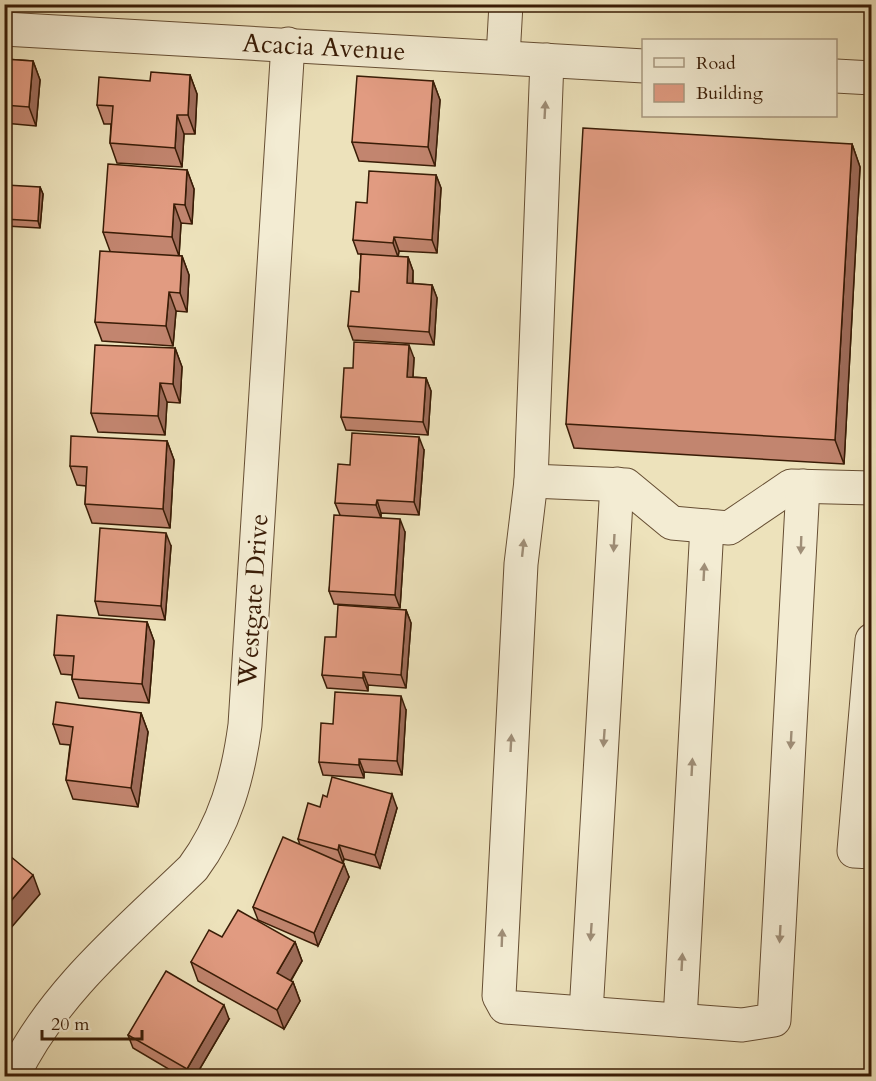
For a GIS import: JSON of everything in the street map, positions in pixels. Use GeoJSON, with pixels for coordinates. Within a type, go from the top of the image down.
{"type":"FeatureCollection","features":[{"type":"Feature","properties":{"kind":"street"},"geometry":{"type":"LineString","coordinates":[[503,57],[506,4]]}},
{"type":"Feature","properties":{"kind":"street","name":"Acacia Avenue"},"geometry":{"type":"LineString","coordinates":[[8,21],[288,44],[642,66]]}},
{"type":"Feature","properties":{"kind":"street","name":"Westgate Drive"},"geometry":{"type":"LineString","coordinates":[[14,1058],[75,984],[193,868],[210,846],[220,827],[240,759],[245,725],[288,44]]}},
{"type":"Feature","properties":{"kind":"street"},"geometry":{"type":"LineString","coordinates":[[547,60],[531,481],[521,564],[499,996],[505,1007],[742,1025],[774,1020],[803,486]]}},
{"type":"Feature","properties":{"kind":"street"},"geometry":{"type":"LineString","coordinates":[[837,76],[872,78]]}},
{"type":"Feature","properties":{"kind":"street"},"geometry":{"type":"LineString","coordinates":[[531,481],[626,485],[672,523],[729,528],[791,486],[872,488]]}},
{"type":"Feature","properties":{"kind":"street"},"geometry":{"type":"LineString","coordinates":[[586,1013],[617,484]]}},
{"type":"Feature","properties":{"kind":"street"},"geometry":{"type":"LineString","coordinates":[[680,1020],[707,526]]}},
{"type":"Feature","properties":{"kind":"street"},"geometry":{"type":"LineString","coordinates":[[872,640],[854,851],[872,852]]}},
{"type":"Feature","properties":{"kind":"building"},"geometry":{"type":"Polygon","coordinates":[[[4,59],[33,61],[29,107],[4,105],[4,59]]]}},
{"type":"Feature","properties":{"kind":"building"},"geometry":{"type":"Polygon","coordinates":[[[151,72],[190,75],[188,115],[177,115],[175,148],[110,143],[113,106],[97,105],[99,77],[150,81],[151,72]]]}},
{"type":"Feature","properties":{"kind":"building"},"geometry":{"type":"Polygon","coordinates":[[[357,76],[433,81],[428,147],[352,142],[357,76]]]}},
{"type":"Feature","properties":{"kind":"building"},"geometry":{"type":"Polygon","coordinates":[[[583,128],[852,144],[835,440],[566,424],[583,128]]]}},
{"type":"Feature","properties":{"kind":"building"},"geometry":{"type":"Polygon","coordinates":[[[108,164],[187,170],[185,205],[174,204],[172,237],[103,232],[108,164]]]}},
{"type":"Feature","properties":{"kind":"building"},"geometry":{"type":"Polygon","coordinates":[[[369,171],[436,175],[432,240],[394,237],[393,243],[353,240],[356,202],[367,203],[369,171]]]}},
{"type":"Feature","properties":{"kind":"building"},"geometry":{"type":"Polygon","coordinates":[[[6,185],[40,187],[38,221],[4,219],[6,185]]]}},
{"type":"Feature","properties":{"kind":"building"},"geometry":{"type":"Polygon","coordinates":[[[100,251],[182,256],[180,293],[169,292],[166,326],[95,322],[100,251]]]}},
{"type":"Feature","properties":{"kind":"building"},"geometry":{"type":"Polygon","coordinates":[[[361,254],[408,257],[407,283],[432,285],[429,332],[348,326],[351,291],[359,292],[361,254]]]}},
{"type":"Feature","properties":{"kind":"building"},"geometry":{"type":"Polygon","coordinates":[[[354,342],[409,345],[407,377],[426,378],[423,422],[341,417],[344,368],[353,368],[354,342]]]}},
{"type":"Feature","properties":{"kind":"building"},"geometry":{"type":"Polygon","coordinates":[[[95,345],[175,348],[173,384],[160,383],[158,416],[91,413],[95,345]]]}},
{"type":"Feature","properties":{"kind":"building"},"geometry":{"type":"Polygon","coordinates":[[[352,433],[419,437],[414,502],[377,500],[376,505],[335,503],[338,464],[350,465],[352,433]]]}},
{"type":"Feature","properties":{"kind":"building"},"geometry":{"type":"Polygon","coordinates":[[[71,436],[167,441],[163,509],[85,504],[87,467],[70,466],[71,436]]]}},
{"type":"Feature","properties":{"kind":"building"},"geometry":{"type":"Polygon","coordinates":[[[334,515],[400,519],[395,595],[329,591],[334,515]]]}},
{"type":"Feature","properties":{"kind":"building"},"geometry":{"type":"Polygon","coordinates":[[[100,528],[166,533],[161,606],[95,601],[100,528]]]}},
{"type":"Feature","properties":{"kind":"building"},"geometry":{"type":"Polygon","coordinates":[[[338,605],[406,610],[401,675],[363,672],[363,678],[322,675],[325,637],[336,637],[338,605]]]}},
{"type":"Feature","properties":{"kind":"building"},"geometry":{"type":"Polygon","coordinates":[[[57,615],[147,622],[142,684],[72,679],[74,656],[54,655],[57,615]]]}},
{"type":"Feature","properties":{"kind":"building"},"geometry":{"type":"Polygon","coordinates":[[[335,692],[401,696],[397,761],[359,759],[359,765],[319,762],[321,723],[333,724],[335,692]]]}},
{"type":"Feature","properties":{"kind":"building"},"geometry":{"type":"Polygon","coordinates":[[[56,702],[141,713],[131,788],[66,780],[73,727],[53,724],[56,702]]]}},
{"type":"Feature","properties":{"kind":"building"},"geometry":{"type":"Polygon","coordinates":[[[332,777],[392,794],[375,855],[339,845],[338,850],[298,839],[308,803],[320,807],[323,795],[327,797],[332,777]]]}},
{"type":"Feature","properties":{"kind":"building"},"geometry":{"type":"Polygon","coordinates":[[[283,837],[344,864],[314,933],[253,907],[283,837]]]}},
{"type":"Feature","properties":{"kind":"building"},"geometry":{"type":"Polygon","coordinates":[[[4,851],[33,875],[4,909],[4,851]]]}},
{"type":"Feature","properties":{"kind":"building"},"geometry":{"type":"Polygon","coordinates":[[[238,910],[295,942],[277,973],[293,982],[277,1010],[191,962],[209,930],[222,937],[238,910]]]}},
{"type":"Feature","properties":{"kind":"building"},"geometry":{"type":"Polygon","coordinates":[[[166,971],[224,1005],[187,1069],[128,1035],[166,971]]]}}]}
